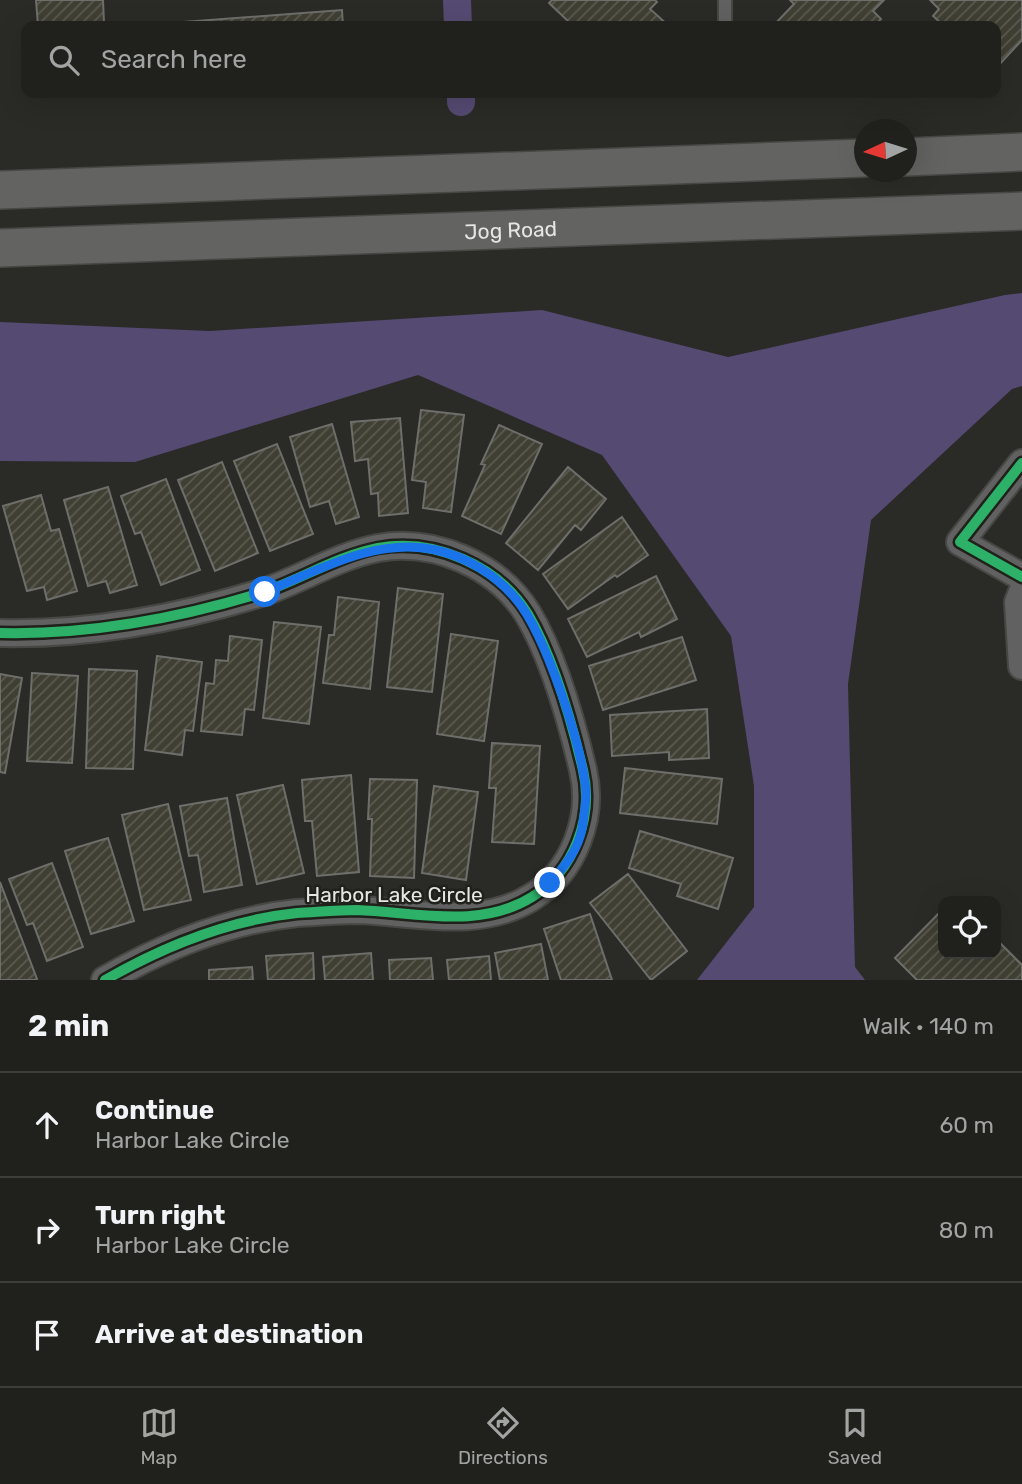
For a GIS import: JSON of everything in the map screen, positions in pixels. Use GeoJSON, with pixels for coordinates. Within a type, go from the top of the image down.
{"type":"FeatureCollection","features":[{"type":"Feature","properties":{"kind":"main road"},"geometry":{"type":"LineString","coordinates":[[917,157],[1022,152]]}},
{"type":"Feature","properties":{"kind":"main road"},"geometry":{"type":"LineString","coordinates":[[0,190],[854,158]]}},
{"type":"Feature","properties":{"kind":"main road"},"geometry":{"type":"LineString","coordinates":[[873,182],[875,216]]}},
{"type":"Feature","properties":{"kind":"main road","name":"Jog Road"},"geometry":{"type":"LineString","coordinates":[[0,248],[1022,211]]}},
{"type":"Feature","properties":{"kind":"street"},"geometry":{"type":"LineString","coordinates":[[1022,463],[960,542],[1022,577]]}},
{"type":"Feature","properties":{"kind":"street","name":"Harbor Lake Circle"},"geometry":{"type":"LineString","coordinates":[[0,633],[33,634],[112,628],[189,613],[265,592],[361,553],[380,548],[418,547],[450,554],[472,563],[510,592],[528,614],[563,698],[584,773],[586,794],[581,831],[574,850],[563,867],[550,883],[534,896],[497,912],[477,915],[436,917],[356,911],[296,914],[235,925],[177,943],[105,980]]}},
{"type":"Feature","properties":{"kind":"street"},"geometry":{"type":"LineString","coordinates":[[1022,593],[1018,602],[1022,666]]}},
{"type":"Feature","properties":{"kind":"lane"},"geometry":{"type":"LineString","coordinates":[[725,0],[725,21]]}},
{"type":"Feature","properties":{"kind":"shaded area"},"geometry":{"type":"Polygon","coordinates":[[[1022,293],[1022,386],[1012,389],[871,520],[848,684],[855,967],[865,980],[697,980],[754,907],[754,786],[731,636],[602,455],[418,375],[135,462],[0,461],[0,322],[210,331],[542,310],[728,357],[1022,293]]]}},
{"type":"Feature","properties":{"kind":"building"},"geometry":{"type":"Polygon","coordinates":[[[36,0],[103,0],[104,21],[38,21],[36,0]]]}},
{"type":"Feature","properties":{"kind":"building"},"geometry":{"type":"Polygon","coordinates":[[[552,0],[655,0],[657,2],[650,9],[663,21],[568,21],[549,3],[552,0]]]}},
{"type":"Feature","properties":{"kind":"building"},"geometry":{"type":"Polygon","coordinates":[[[790,0],[884,0],[873,11],[881,19],[879,21],[778,21],[794,4],[790,0]]]}},
{"type":"Feature","properties":{"kind":"building"},"geometry":{"type":"Polygon","coordinates":[[[930,0],[1022,0],[1022,40],[1001,63],[1001,21],[938,21],[933,16],[939,9],[930,0]]]}},
{"type":"Feature","properties":{"kind":"building"},"geometry":{"type":"Polygon","coordinates":[[[342,10],[343,21],[197,21],[342,10]]]}},
{"type":"Feature","properties":{"kind":"building"},"geometry":{"type":"Polygon","coordinates":[[[421,410],[464,415],[451,512],[423,508],[426,482],[412,480],[421,410]]]}},
{"type":"Feature","properties":{"kind":"building"},"geometry":{"type":"Polygon","coordinates":[[[400,418],[408,513],[379,516],[378,493],[371,494],[368,459],[355,461],[351,422],[400,418]]]}},
{"type":"Feature","properties":{"kind":"building"},"geometry":{"type":"Polygon","coordinates":[[[332,424],[359,517],[336,524],[329,501],[310,507],[290,437],[332,424]]]}},
{"type":"Feature","properties":{"kind":"building"},"geometry":{"type":"Polygon","coordinates":[[[499,425],[542,444],[501,534],[462,516],[499,425]]]}},
{"type":"Feature","properties":{"kind":"building"},"geometry":{"type":"Polygon","coordinates":[[[277,444],[313,534],[270,551],[234,461],[277,444]]]}},
{"type":"Feature","properties":{"kind":"building"},"geometry":{"type":"Polygon","coordinates":[[[222,462],[258,553],[215,571],[178,480],[222,462]]]}},
{"type":"Feature","properties":{"kind":"building"},"geometry":{"type":"Polygon","coordinates":[[[568,467],[606,499],[581,530],[575,525],[538,570],[506,543],[568,467]]]}},
{"type":"Feature","properties":{"kind":"building"},"geometry":{"type":"Polygon","coordinates":[[[166,479],[200,570],[161,585],[141,532],[135,534],[121,496],[166,479]]]}},
{"type":"Feature","properties":{"kind":"building"},"geometry":{"type":"Polygon","coordinates":[[[108,487],[137,585],[110,593],[106,581],[88,586],[64,500],[108,487]]]}},
{"type":"Feature","properties":{"kind":"building"},"geometry":{"type":"Polygon","coordinates":[[[41,495],[51,531],[59,529],[77,591],[47,600],[44,587],[27,591],[3,506],[41,495]]]}},
{"type":"Feature","properties":{"kind":"building"},"geometry":{"type":"Polygon","coordinates":[[[622,517],[648,555],[568,609],[543,574],[622,517]]]}},
{"type":"Feature","properties":{"kind":"building"},"geometry":{"type":"Polygon","coordinates":[[[656,576],[677,619],[641,637],[639,632],[587,657],[568,619],[656,576]]]}},
{"type":"Feature","properties":{"kind":"building"},"geometry":{"type":"Polygon","coordinates":[[[398,588],[443,594],[432,692],[387,687],[398,588]]]}},
{"type":"Feature","properties":{"kind":"building"},"geometry":{"type":"Polygon","coordinates":[[[338,597],[379,602],[370,689],[323,683],[329,635],[334,635],[338,597]]]}},
{"type":"Feature","properties":{"kind":"building"},"geometry":{"type":"Polygon","coordinates":[[[274,622],[321,627],[309,724],[263,718],[274,622]]]}},
{"type":"Feature","properties":{"kind":"building"},"geometry":{"type":"Polygon","coordinates":[[[451,634],[498,641],[484,741],[437,734],[451,634]]]}},
{"type":"Feature","properties":{"kind":"building"},"geometry":{"type":"Polygon","coordinates":[[[230,636],[262,640],[254,710],[245,709],[242,735],[201,731],[206,683],[214,684],[216,660],[228,661],[230,636]]]}},
{"type":"Feature","properties":{"kind":"building"},"geometry":{"type":"Polygon","coordinates":[[[682,637],[696,680],[603,710],[589,666],[682,637]]]}},
{"type":"Feature","properties":{"kind":"building"},"geometry":{"type":"Polygon","coordinates":[[[157,656],[202,662],[193,731],[185,730],[182,755],[145,750],[157,656]]]}},
{"type":"Feature","properties":{"kind":"building"},"geometry":{"type":"Polygon","coordinates":[[[89,669],[137,671],[133,769],[86,768],[89,669]]]}},
{"type":"Feature","properties":{"kind":"building"},"geometry":{"type":"Polygon","coordinates":[[[32,673],[78,676],[72,763],[27,761],[32,673]]]}},
{"type":"Feature","properties":{"kind":"building"},"geometry":{"type":"Polygon","coordinates":[[[0,674],[22,678],[5,773],[0,772],[0,674]]]}},
{"type":"Feature","properties":{"kind":"building"},"geometry":{"type":"Polygon","coordinates":[[[707,709],[709,758],[669,760],[669,752],[612,756],[610,715],[707,709]]]}},
{"type":"Feature","properties":{"kind":"building"},"geometry":{"type":"Polygon","coordinates":[[[492,743],[540,746],[534,844],[492,842],[496,788],[489,788],[492,743]]]}},
{"type":"Feature","properties":{"kind":"building"},"geometry":{"type":"Polygon","coordinates":[[[625,768],[722,779],[717,824],[620,813],[625,768]]]}},
{"type":"Feature","properties":{"kind":"building"},"geometry":{"type":"Polygon","coordinates":[[[351,775],[359,872],[317,876],[312,821],[305,821],[302,780],[351,775]]]}},
{"type":"Feature","properties":{"kind":"building"},"geometry":{"type":"Polygon","coordinates":[[[370,779],[417,780],[414,878],[370,876],[370,779]]]}},
{"type":"Feature","properties":{"kind":"building"},"geometry":{"type":"Polygon","coordinates":[[[283,785],[304,873],[257,884],[237,795],[283,785]]]}},
{"type":"Feature","properties":{"kind":"building"},"geometry":{"type":"Polygon","coordinates":[[[434,786],[478,792],[466,880],[422,873],[434,786]]]}},
{"type":"Feature","properties":{"kind":"building"},"geometry":{"type":"Polygon","coordinates":[[[227,798],[242,885],[204,892],[198,855],[189,856],[180,806],[227,798]]]}},
{"type":"Feature","properties":{"kind":"building"},"geometry":{"type":"Polygon","coordinates":[[[168,804],[191,900],[144,910],[122,815],[168,804]]]}},
{"type":"Feature","properties":{"kind":"building"},"geometry":{"type":"Polygon","coordinates":[[[640,831],[733,858],[718,909],[677,896],[681,884],[629,868],[640,831]]]}},
{"type":"Feature","properties":{"kind":"building"},"geometry":{"type":"Polygon","coordinates":[[[108,838],[134,921],[91,934],[65,851],[108,838]]]}},
{"type":"Feature","properties":{"kind":"building"},"geometry":{"type":"Polygon","coordinates":[[[52,863],[83,947],[47,961],[33,923],[27,925],[9,879],[52,863]]]}},
{"type":"Feature","properties":{"kind":"building"},"geometry":{"type":"Polygon","coordinates":[[[628,874],[687,951],[651,980],[590,903],[628,874]]]}},
{"type":"Feature","properties":{"kind":"building"},"geometry":{"type":"Polygon","coordinates":[[[0,882],[37,979],[35,980],[0,980],[0,882]]]}},
{"type":"Feature","properties":{"kind":"building"},"geometry":{"type":"Polygon","coordinates":[[[590,914],[612,980],[561,980],[544,929],[590,914]]]}},
{"type":"Feature","properties":{"kind":"building"},"geometry":{"type":"Polygon","coordinates":[[[938,914],[938,959],[1001,959],[1001,944],[1022,965],[1022,980],[917,980],[895,958],[938,914]]]}},
{"type":"Feature","properties":{"kind":"building"},"geometry":{"type":"Polygon","coordinates":[[[541,944],[548,980],[500,980],[495,953],[541,944]]]}},
{"type":"Feature","properties":{"kind":"building"},"geometry":{"type":"Polygon","coordinates":[[[313,953],[314,980],[268,980],[266,956],[313,953]]]}},
{"type":"Feature","properties":{"kind":"building"},"geometry":{"type":"Polygon","coordinates":[[[371,953],[373,980],[325,980],[323,957],[371,953]]]}},
{"type":"Feature","properties":{"kind":"building"},"geometry":{"type":"Polygon","coordinates":[[[489,956],[491,980],[449,980],[447,960],[489,956]]]}},
{"type":"Feature","properties":{"kind":"building"},"geometry":{"type":"Polygon","coordinates":[[[431,958],[433,980],[390,980],[389,960],[431,958]]]}},
{"type":"Feature","properties":{"kind":"building"},"geometry":{"type":"Polygon","coordinates":[[[252,967],[253,980],[209,980],[209,970],[252,967]]]}},
{"type":"Feature","properties":{"kind":"waterway"},"geometry":{"type":"LineString","coordinates":[[457,0],[458,21]]}},
{"type":"Feature","properties":{"kind":"cycle path"},"geometry":{"type":"LineString","coordinates":[[1022,463],[960,542],[1022,577]]}},
{"type":"Feature","properties":{"kind":"cycle path"},"geometry":{"type":"LineString","coordinates":[[0,633],[66,631],[165,618],[261,593],[363,552],[399,546],[421,547],[463,559],[482,569],[515,597],[528,614],[546,650],[567,710],[586,788],[583,824],[569,858],[559,873],[532,897],[512,907],[469,916],[447,917],[357,910],[272,916],[198,936],[150,956],[105,980]]}},
{"type":"Feature","properties":{"kind":"route"},"geometry":{"type":"LineString","coordinates":[[265,592],[361,553],[399,546],[450,554],[472,563],[503,585],[528,614],[544,649],[563,698],[584,773],[586,794],[581,831],[574,850],[550,883]]}}]}
